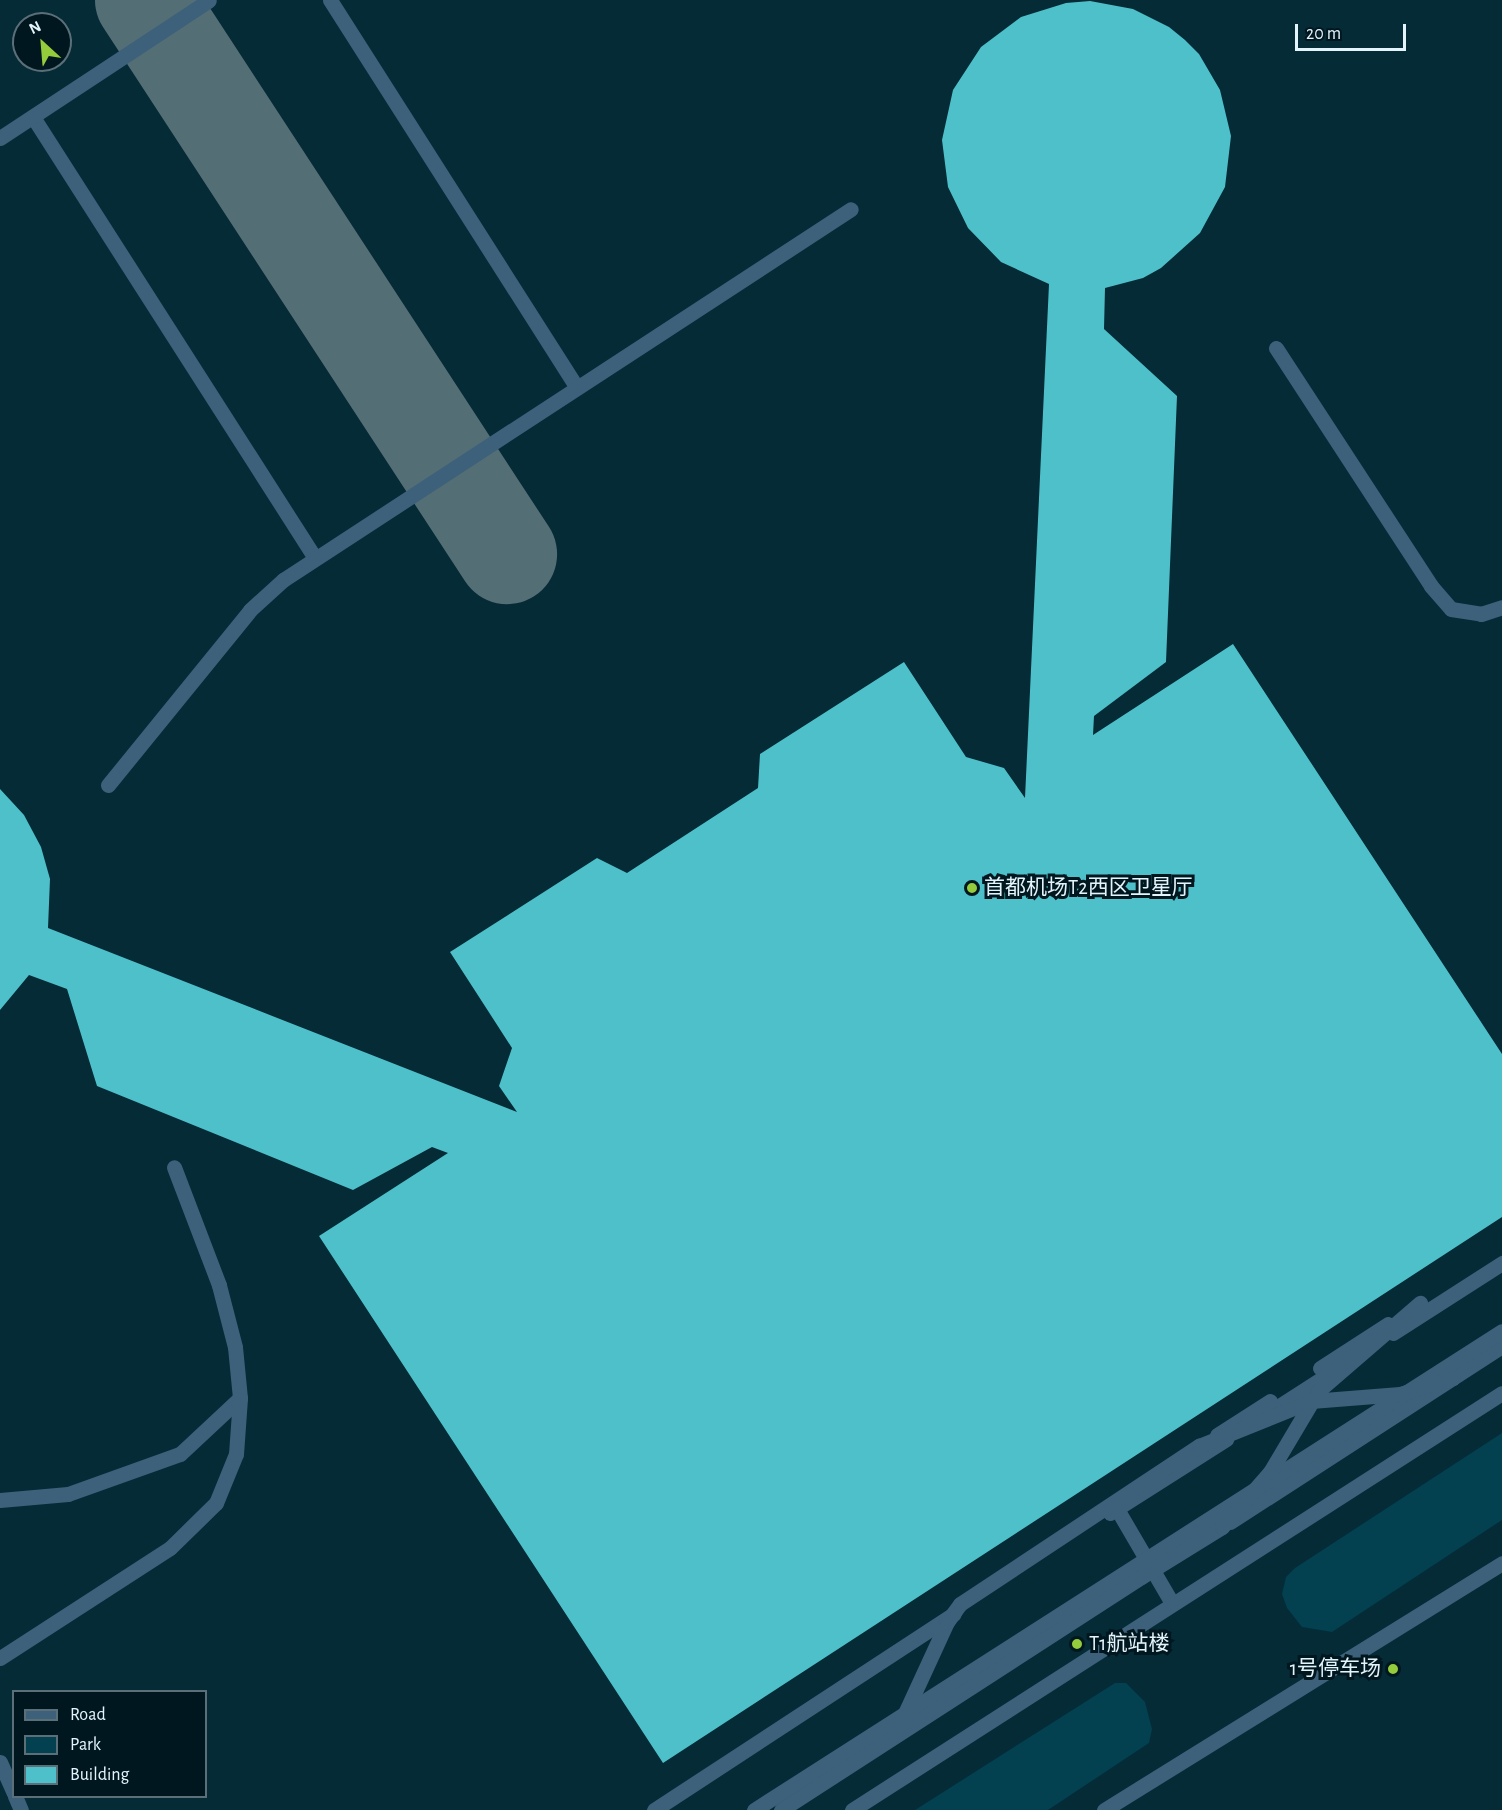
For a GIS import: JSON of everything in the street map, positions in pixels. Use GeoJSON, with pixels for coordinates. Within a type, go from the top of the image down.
{"type":"FeatureCollection","features":[{"type":"Feature","properties":{"kind":"street"},"geometry":{"type":"LineString","coordinates":[[0,138],[209,0]]}},
{"type":"Feature","properties":{"kind":"street"},"geometry":{"type":"LineString","coordinates":[[330,0],[577,387]]}},
{"type":"Feature","properties":{"kind":"street"},"geometry":{"type":"LineString","coordinates":[[33,117],[315,558]]}},
{"type":"Feature","properties":{"kind":"street"},"geometry":{"type":"LineString","coordinates":[[108,785],[250,610],[315,558],[851,209]]}},
{"type":"Feature","properties":{"kind":"street"},"geometry":{"type":"LineString","coordinates":[[1276,348],[1431,586],[1450,609],[1481,614],[1502,607]]}},
{"type":"Feature","properties":{"kind":"street"},"geometry":{"type":"LineString","coordinates":[[0,1658],[170,1548],[216,1503],[236,1454],[240,1398],[235,1347],[219,1285],[174,1167]]}},
{"type":"Feature","properties":{"kind":"street"},"geometry":{"type":"LineString","coordinates":[[895,1735],[947,1622],[960,1604],[1199,1446],[1502,1252]]}},
{"type":"Feature","properties":{"kind":"street"},"geometry":{"type":"LineString","coordinates":[[654,1810],[717,1765],[1502,1263]]}},
{"type":"Feature","properties":{"kind":"street"},"geometry":{"type":"LineString","coordinates":[[1222,1527],[1270,1472],[1311,1401],[1332,1376],[1420,1303]]}},
{"type":"Feature","properties":{"kind":"street"},"geometry":{"type":"LineString","coordinates":[[754,1810],[1502,1331]]}},
{"type":"Feature","properties":{"kind":"street"},"geometry":{"type":"LineString","coordinates":[[781,1810],[1502,1346]]}},
{"type":"Feature","properties":{"kind":"street"},"geometry":{"type":"LineString","coordinates":[[1199,1446],[1311,1401],[1400,1394],[1453,1378]]}},
{"type":"Feature","properties":{"kind":"street"},"geometry":{"type":"LineString","coordinates":[[852,1810],[1502,1393]]}},
{"type":"Feature","properties":{"kind":"street"},"geometry":{"type":"LineString","coordinates":[[0,1500],[68,1494],[180,1454],[240,1398]]}},
{"type":"Feature","properties":{"kind":"street"},"geometry":{"type":"LineString","coordinates":[[1117,1509],[1148,1557],[1172,1603]]}},
{"type":"Feature","properties":{"kind":"street"},"geometry":{"type":"LineString","coordinates":[[1104,1810],[1502,1563]]}},
{"type":"Feature","properties":{"kind":"street"},"geometry":{"type":"LineString","coordinates":[[0,1762],[12,1790]]}},
{"type":"Feature","properties":{"kind":"shaded area"},"geometry":{"type":"Polygon","coordinates":[[[0,0],[1502,0],[1502,1810],[0,1810],[0,0]]]}},
{"type":"Feature","properties":{"kind":"green space"},"geometry":{"type":"Polygon","coordinates":[[[1502,1433],[1502,1520],[1332,1632],[1302,1627],[1287,1608],[1282,1594],[1286,1577],[1295,1568],[1502,1433]]]}},
{"type":"Feature","properties":{"kind":"green space"},"geometry":{"type":"Polygon","coordinates":[[[1115,1683],[1126,1683],[1145,1702],[1152,1729],[1149,1743],[1048,1810],[915,1810],[1115,1683]]]}},
{"type":"Feature","properties":{"kind":"building","name":"首都机场T2西区卫星厅"},"geometry":{"type":"Polygon","coordinates":[[[1090,1],[1133,9],[1169,27],[1185,40],[1199,54],[1220,90],[1231,136],[1225,187],[1200,233],[1161,268],[1143,278],[1105,288],[1104,329],[1177,396],[1166,662],[1094,716],[1093,735],[1233,644],[1502,1054],[1502,1217],[663,1763],[319,1236],[448,1153],[432,1147],[353,1190],[97,1086],[67,989],[29,975],[0,1010],[0,789],[24,815],[41,847],[50,879],[48,928],[517,1112],[499,1086],[512,1048],[450,952],[597,858],[627,873],[758,788],[760,754],[904,662],[966,757],[1004,768],[1025,798],[1049,284],[1001,262],[968,228],[948,187],[942,140],[953,90],[981,47],[1021,17],[1066,3],[1090,1]]]}},
{"type":"Feature","properties":{"kind":"taxiway"},"geometry":{"type":"LineString","coordinates":[[145,0],[507,554]]}},
{"type":"Feature","properties":{"kind":"place","name":"首都机场T2西区卫星厅"},"geometry":{"type":"Point","coordinates":[972,888]}},
{"type":"Feature","properties":{"kind":"place","name":"T1航站楼"},"geometry":{"type":"Point","coordinates":[1077,1644]}},
{"type":"Feature","properties":{"kind":"place","name":"1号停车场"},"geometry":{"type":"Point","coordinates":[1393,1669]}}]}
